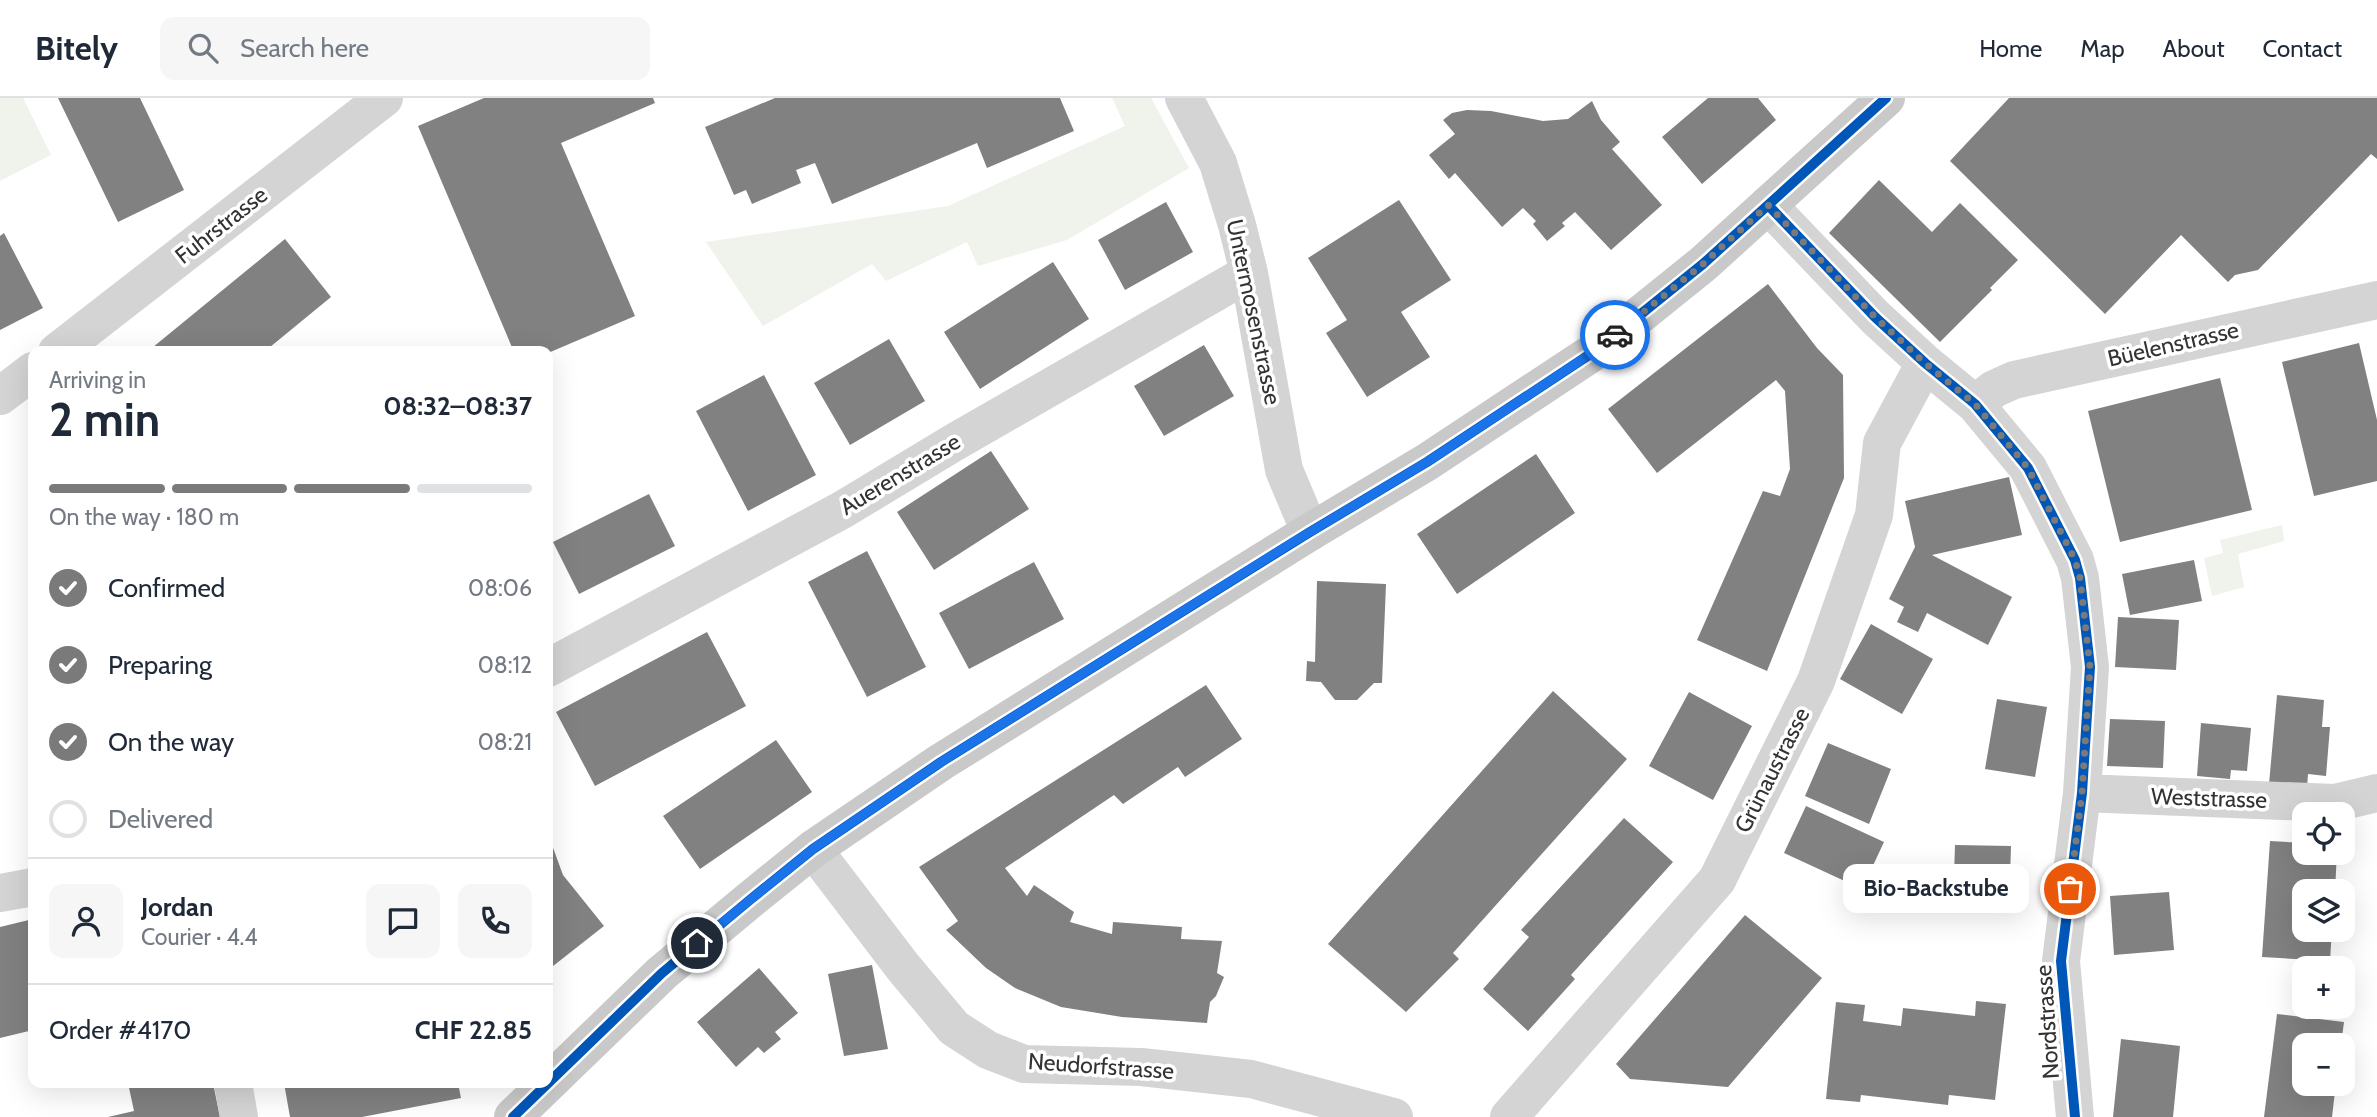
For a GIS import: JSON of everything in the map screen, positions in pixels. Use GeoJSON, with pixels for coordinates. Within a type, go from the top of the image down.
{"type":"FeatureCollection","features":[{"type":"Feature","properties":{"kind":"main road"},"geometry":{"type":"LineString","coordinates":[[553,1079],[662,974],[813,849],[941,762],[1427,462],[1595,351],[1703,264],[1886,98]]}},
{"type":"Feature","properties":{"kind":"main road"},"geometry":{"type":"LineString","coordinates":[[513,1117],[543,1088]]}},
{"type":"Feature","properties":{"kind":"street","name":"Fuhrstrasse"},"geometry":{"type":"LineString","coordinates":[[66,346],[384,98]]}},
{"type":"Feature","properties":{"kind":"street","name":"Untermosenstrasse"},"geometry":{"type":"LineString","coordinates":[[1184,98],[1218,163],[1249,272],[1284,470],[1310,532]]}},
{"type":"Feature","properties":{"kind":"street","name":"Nordstrasse"},"geometry":{"type":"LineString","coordinates":[[1768,205],[1875,317],[1975,404],[2028,468],[2075,560],[2080,578],[2090,667],[2082,793],[2061,961],[2075,1117]]}},
{"type":"Feature","properties":{"kind":"street","name":"Auerenstrasse"},"geometry":{"type":"LineString","coordinates":[[553,665],[842,510],[1249,272]]}},
{"type":"Feature","properties":{"kind":"street","name":"Büelenstrasse"},"geometry":{"type":"LineString","coordinates":[[1975,404],[1994,389],[2014,380],[2377,300]]}},
{"type":"Feature","properties":{"kind":"street","name":"Grünaustrasse"},"geometry":{"type":"LineString","coordinates":[[1509,1117],[1717,880],[1816,681],[1874,515],[1882,443],[1925,363]]}},
{"type":"Feature","properties":{"kind":"street"},"geometry":{"type":"LineString","coordinates":[[0,397],[28,375]]}},
{"type":"Feature","properties":{"kind":"street","name":"Weststrasse"},"geometry":{"type":"LineString","coordinates":[[2082,793],[2335,803],[2377,793]]}},
{"type":"Feature","properties":{"kind":"street","name":"Neudorfstrasse"},"geometry":{"type":"LineString","coordinates":[[813,849],[903,967],[954,1028],[988,1050],[1024,1064],[1141,1067],[1251,1079],[1394,1117]]}},
{"type":"Feature","properties":{"kind":"street"},"geometry":{"type":"LineString","coordinates":[[0,893],[28,888]]}},
{"type":"Feature","properties":{"kind":"street"},"geometry":{"type":"LineString","coordinates":[[234,1088],[239,1117]]}},
{"type":"Feature","properties":{"kind":"shaded area"},"geometry":{"type":"Polygon","coordinates":[[[0,98],[23,98],[51,155],[0,181],[0,98]]]}},
{"type":"Feature","properties":{"kind":"shaded area"},"geometry":{"type":"Polygon","coordinates":[[[1112,98],[1151,98],[1189,168],[1067,240],[978,266],[967,242],[886,281],[872,264],[763,326],[706,242],[948,206],[1125,126],[1112,98]]]}},
{"type":"Feature","properties":{"kind":"shaded area"},"geometry":{"type":"Polygon","coordinates":[[[2282,525],[2284,541],[2238,554],[2244,587],[2212,596],[2204,558],[2223,553],[2220,540],[2282,525]]]}},
{"type":"Feature","properties":{"kind":"building"},"geometry":{"type":"Polygon","coordinates":[[[58,98],[140,98],[184,190],[118,222],[58,98]]]}},
{"type":"Feature","properties":{"kind":"building"},"geometry":{"type":"Polygon","coordinates":[[[484,98],[653,98],[655,103],[561,143],[635,316],[553,351],[553,346],[511,346],[418,126],[484,98]]]}},
{"type":"Feature","properties":{"kind":"building"},"geometry":{"type":"Polygon","coordinates":[[[775,98],[1060,98],[1074,131],[987,168],[977,143],[832,204],[815,163],[796,170],[801,183],[752,204],[746,190],[734,195],[705,127],[775,98]]]}},
{"type":"Feature","properties":{"kind":"building"},"geometry":{"type":"Polygon","coordinates":[[[1708,98],[1758,98],[1776,120],[1702,184],[1662,137],[1708,98]]]}},
{"type":"Feature","properties":{"kind":"building"},"geometry":{"type":"Polygon","coordinates":[[[2009,98],[2377,98],[2377,159],[2371,154],[2258,270],[2235,275],[2228,282],[2181,235],[2105,314],[1950,161],[2009,98]]]}},
{"type":"Feature","properties":{"kind":"building"},"geometry":{"type":"Polygon","coordinates":[[[1592,101],[1601,120],[1620,142],[1612,149],[1662,205],[1611,250],[1575,212],[1562,223],[1565,226],[1547,241],[1533,224],[1536,221],[1523,208],[1502,227],[1455,173],[1449,179],[1429,155],[1455,134],[1443,120],[1452,113],[1467,110],[1491,111],[1543,121],[1568,119],[1592,101]]]}},
{"type":"Feature","properties":{"kind":"building"},"geometry":{"type":"Polygon","coordinates":[[[1879,180],[1932,232],[1960,203],[2018,260],[1940,342],[1829,233],[1879,180]]]}},
{"type":"Feature","properties":{"kind":"building"},"geometry":{"type":"Polygon","coordinates":[[[1399,200],[1451,280],[1401,312],[1430,357],[1367,397],[1326,333],[1347,320],[1308,258],[1399,200]]]}},
{"type":"Feature","properties":{"kind":"building"},"geometry":{"type":"Polygon","coordinates":[[[1166,202],[1193,252],[1125,290],[1098,240],[1166,202]]]}},
{"type":"Feature","properties":{"kind":"building"},"geometry":{"type":"Polygon","coordinates":[[[4,233],[43,308],[0,330],[0,236],[4,233]]]}},
{"type":"Feature","properties":{"kind":"building"},"geometry":{"type":"Polygon","coordinates":[[[285,239],[331,297],[271,346],[154,346],[285,239]]]}},
{"type":"Feature","properties":{"kind":"building"},"geometry":{"type":"Polygon","coordinates":[[[1053,262],[1089,319],[980,389],[944,332],[1053,262]]]}},
{"type":"Feature","properties":{"kind":"building"},"geometry":{"type":"Polygon","coordinates":[[[1768,284],[1817,348],[1843,375],[1844,478],[1767,671],[1697,640],[1763,491],[1780,496],[1790,469],[1785,391],[1776,380],[1657,473],[1608,409],[1768,284]]]}},
{"type":"Feature","properties":{"kind":"building"},"geometry":{"type":"Polygon","coordinates":[[[889,339],[925,401],[850,445],[814,383],[889,339]]]}},
{"type":"Feature","properties":{"kind":"building"},"geometry":{"type":"Polygon","coordinates":[[[2359,343],[2377,420],[2377,481],[2314,496],[2282,362],[2359,343]]]}},
{"type":"Feature","properties":{"kind":"building"},"geometry":{"type":"Polygon","coordinates":[[[1204,345],[1234,396],[1164,436],[1134,386],[1204,345]]]}},
{"type":"Feature","properties":{"kind":"building"},"geometry":{"type":"Polygon","coordinates":[[[764,375],[816,475],[748,511],[696,411],[764,375]]]}},
{"type":"Feature","properties":{"kind":"building"},"geometry":{"type":"Polygon","coordinates":[[[2220,378],[2252,510],[2120,542],[2088,411],[2220,378]]]}},
{"type":"Feature","properties":{"kind":"building"},"geometry":{"type":"Polygon","coordinates":[[[991,451],[1029,509],[934,570],[897,512],[991,451]]]}},
{"type":"Feature","properties":{"kind":"building"},"geometry":{"type":"Polygon","coordinates":[[[1536,454],[1575,513],[1457,594],[1417,534],[1536,454]]]}},
{"type":"Feature","properties":{"kind":"building"},"geometry":{"type":"Polygon","coordinates":[[[2009,477],[2022,535],[1932,555],[2012,597],[1988,645],[1927,613],[1918,632],[1897,622],[1904,607],[1889,599],[1915,547],[1905,501],[2009,477]]]}},
{"type":"Feature","properties":{"kind":"building"},"geometry":{"type":"Polygon","coordinates":[[[649,494],[675,546],[579,594],[553,542],[649,494]]]}},
{"type":"Feature","properties":{"kind":"building"},"geometry":{"type":"Polygon","coordinates":[[[867,551],[926,667],[867,697],[808,582],[867,551]]]}},
{"type":"Feature","properties":{"kind":"building"},"geometry":{"type":"Polygon","coordinates":[[[2194,560],[2202,601],[2130,615],[2122,574],[2194,560]]]}},
{"type":"Feature","properties":{"kind":"building"},"geometry":{"type":"Polygon","coordinates":[[[1034,562],[1064,619],[969,669],[939,613],[1034,562]]]}},
{"type":"Feature","properties":{"kind":"building"},"geometry":{"type":"Polygon","coordinates":[[[1317,581],[1386,584],[1382,683],[1374,683],[1357,700],[1335,700],[1321,682],[1306,681],[1307,661],[1315,662],[1317,581]]]}},
{"type":"Feature","properties":{"kind":"building"},"geometry":{"type":"Polygon","coordinates":[[[2118,617],[2179,620],[2176,670],[2115,667],[2118,617]]]}},
{"type":"Feature","properties":{"kind":"building"},"geometry":{"type":"Polygon","coordinates":[[[1871,624],[1933,659],[1902,714],[1840,679],[1871,624]]]}},
{"type":"Feature","properties":{"kind":"building"},"geometry":{"type":"Polygon","coordinates":[[[707,632],[746,706],[595,786],[556,712],[707,632]]]}},
{"type":"Feature","properties":{"kind":"building"},"geometry":{"type":"Polygon","coordinates":[[[1206,685],[1242,739],[1185,777],[1178,767],[1123,804],[1114,795],[1005,868],[1027,896],[1034,885],[1074,912],[1070,922],[1112,934],[1113,922],[1182,927],[1181,939],[1222,941],[1217,973],[1224,977],[1216,996],[1210,1002],[1207,1023],[1122,1017],[1061,1007],[1015,988],[986,968],[946,930],[958,921],[919,867],[1206,685]]]}},
{"type":"Feature","properties":{"kind":"building"},"geometry":{"type":"Polygon","coordinates":[[[1553,691],[1627,759],[1453,953],[1459,959],[1406,1012],[1328,944],[1553,691]]]}},
{"type":"Feature","properties":{"kind":"building"},"geometry":{"type":"Polygon","coordinates":[[[1689,692],[1752,726],[1713,800],[1649,766],[1689,692]]]}},
{"type":"Feature","properties":{"kind":"building"},"geometry":{"type":"Polygon","coordinates":[[[2277,695],[2324,700],[2322,727],[2330,727],[2326,776],[2308,774],[2307,788],[2269,784],[2277,695]]]}},
{"type":"Feature","properties":{"kind":"building"},"geometry":{"type":"Polygon","coordinates":[[[1997,699],[2047,707],[2035,777],[1985,769],[1997,699]]]}},
{"type":"Feature","properties":{"kind":"building"},"geometry":{"type":"Polygon","coordinates":[[[2110,719],[2165,721],[2163,768],[2107,766],[2110,719]]]}},
{"type":"Feature","properties":{"kind":"building"},"geometry":{"type":"Polygon","coordinates":[[[2201,723],[2251,728],[2247,771],[2231,770],[2230,779],[2197,776],[2201,723]]]}},
{"type":"Feature","properties":{"kind":"building"},"geometry":{"type":"Polygon","coordinates":[[[776,740],[812,792],[700,869],[663,816],[776,740]]]}},
{"type":"Feature","properties":{"kind":"building"},"geometry":{"type":"Polygon","coordinates":[[[1828,743],[1891,769],[1869,824],[1805,796],[1828,743]]]}},
{"type":"Feature","properties":{"kind":"building"},"geometry":{"type":"Polygon","coordinates":[[[1806,806],[1884,842],[1862,889],[1784,853],[1806,806]]]}},
{"type":"Feature","properties":{"kind":"building"},"geometry":{"type":"Polygon","coordinates":[[[1624,818],[1673,862],[1571,975],[1575,979],[1528,1031],[1483,989],[1529,937],[1521,930],[1624,818]]]}},
{"type":"Feature","properties":{"kind":"building"},"geometry":{"type":"Polygon","coordinates":[[[2270,841],[2292,842],[2292,865],[2336,865],[2336,879],[2292,879],[2292,942],[2331,942],[2330,956],[2292,956],[2292,959],[2262,957],[2270,841]]]}},
{"type":"Feature","properties":{"kind":"building"},"geometry":{"type":"Polygon","coordinates":[[[1955,845],[2011,846],[2009,908],[1953,907],[1955,845]]]}},
{"type":"Feature","properties":{"kind":"building"},"geometry":{"type":"Polygon","coordinates":[[[553,848],[563,875],[604,926],[553,966],[553,848]]]}},
{"type":"Feature","properties":{"kind":"building"},"geometry":{"type":"Polygon","coordinates":[[[2169,892],[2174,950],[2114,955],[2110,896],[2169,892]]]}},
{"type":"Feature","properties":{"kind":"building"},"geometry":{"type":"Polygon","coordinates":[[[1745,915],[1822,978],[1728,1087],[1630,1079],[1616,1064],[1745,915]]]}},
{"type":"Feature","properties":{"kind":"building"},"geometry":{"type":"Polygon","coordinates":[[[28,920],[28,1031],[0,1038],[0,927],[28,920]]]}},
{"type":"Feature","properties":{"kind":"building"},"geometry":{"type":"Polygon","coordinates":[[[872,965],[888,1049],[844,1056],[828,974],[872,965]]]}},
{"type":"Feature","properties":{"kind":"building"},"geometry":{"type":"Polygon","coordinates":[[[759,968],[798,1013],[775,1032],[781,1039],[764,1053],[758,1047],[736,1067],[697,1022],[759,968]]]}},
{"type":"Feature","properties":{"kind":"building"},"geometry":{"type":"Polygon","coordinates":[[[1976,1001],[2006,1004],[1995,1100],[1949,1095],[1948,1105],[1861,1095],[1860,1102],[1826,1099],[1836,1002],[1865,1005],[1863,1021],[1901,1026],[1903,1008],[1975,1016],[1976,1001]]]}},
{"type":"Feature","properties":{"kind":"building"},"geometry":{"type":"Polygon","coordinates":[[[2277,1014],[2292,1016],[2292,1019],[2344,1022],[2343,1033],[2292,1033],[2292,1096],[2334,1096],[2332,1117],[2264,1117],[2277,1014]]]}},
{"type":"Feature","properties":{"kind":"building"},"geometry":{"type":"Polygon","coordinates":[[[2121,1039],[2180,1046],[2173,1117],[2113,1117],[2121,1039]]]}},
{"type":"Feature","properties":{"kind":"building"},"geometry":{"type":"Polygon","coordinates":[[[129,1088],[214,1088],[220,1117],[108,1117],[134,1111],[129,1088]]]}},
{"type":"Feature","properties":{"kind":"building"},"geometry":{"type":"Polygon","coordinates":[[[285,1088],[459,1088],[461,1098],[362,1117],[290,1117],[285,1088]]]}},
{"type":"Feature","properties":{"kind":"cycle path"},"geometry":{"type":"LineString","coordinates":[[553,1078],[662,973],[813,849],[941,762],[1427,462],[1595,351],[1703,264],[1886,98]]}},
{"type":"Feature","properties":{"kind":"cycle path"},"geometry":{"type":"LineString","coordinates":[[1768,205],[1875,317],[1975,404],[2028,468],[2075,560],[2080,578],[2090,667],[2082,793],[2061,961],[2075,1117]]}},
{"type":"Feature","properties":{"kind":"cycle path"},"geometry":{"type":"LineString","coordinates":[[513,1117],[543,1088]]}},
{"type":"Feature","properties":{"kind":"way so far"},"geometry":{"type":"LineString","coordinates":[[1615,335],[1703,264],[1768,205],[1875,317],[1975,404],[2028,468],[2075,560],[2080,578],[2090,667],[2082,793],[2070,889]]}},
{"type":"Feature","properties":{"kind":"place","name":"Bio-Backstube"},"geometry":{"type":"Point","coordinates":[2070,889]}},
{"type":"Feature","properties":{"kind":"route"},"geometry":{"type":"LineString","coordinates":[[697,943],[813,849],[941,762],[1290,544],[1427,462],[1615,335]]}}]}
